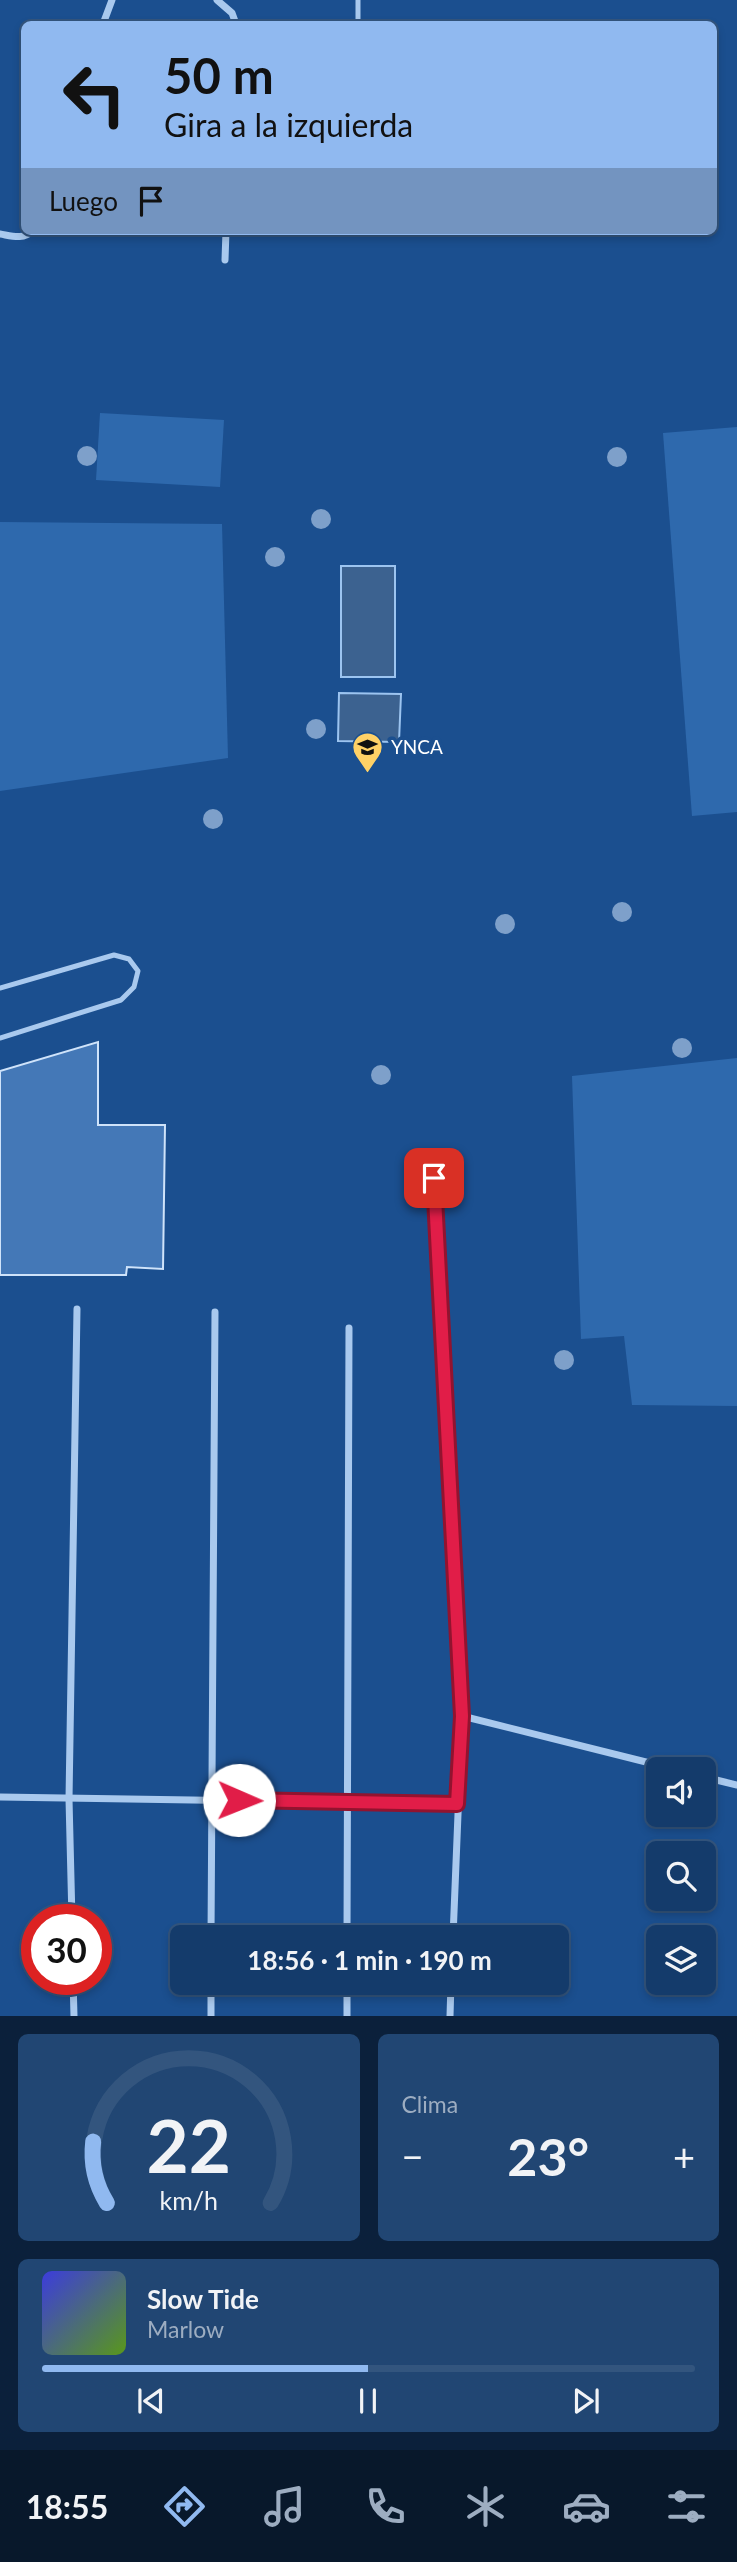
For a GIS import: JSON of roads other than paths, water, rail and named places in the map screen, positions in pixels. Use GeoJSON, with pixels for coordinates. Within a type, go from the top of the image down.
{"type":"FeatureCollection","features":[{"type":"Feature","properties":{"kind":"street"},"geometry":{"type":"LineString","coordinates":[[104,21],[111,0]]}},
{"type":"Feature","properties":{"kind":"street"},"geometry":{"type":"LineString","coordinates":[[217,0],[227,4],[235,21]]}},
{"type":"Feature","properties":{"kind":"street"},"geometry":{"type":"LineString","coordinates":[[0,234],[21,237],[25,235]]}},
{"type":"Feature","properties":{"kind":"street"},"geometry":{"type":"LineString","coordinates":[[225,260],[226,235]]}},
{"type":"Feature","properties":{"kind":"street"},"geometry":{"type":"LineString","coordinates":[[434,1178],[462,1716],[453,1925]]}},
{"type":"Feature","properties":{"kind":"street"},"geometry":{"type":"LineString","coordinates":[[72,1904],[69,1799],[77,1309]]}},
{"type":"Feature","properties":{"kind":"street"},"geometry":{"type":"LineString","coordinates":[[211,1925],[215,1312]]}},
{"type":"Feature","properties":{"kind":"street"},"geometry":{"type":"LineString","coordinates":[[347,1925],[349,1328]]}},
{"type":"Feature","properties":{"kind":"street"},"geometry":{"type":"LineString","coordinates":[[462,1716],[646,1762]]}},
{"type":"Feature","properties":{"kind":"street"},"geometry":{"type":"LineString","coordinates":[[716,1780],[737,1785]]}},
{"type":"Feature","properties":{"kind":"street"},"geometry":{"type":"LineString","coordinates":[[0,1797],[457,1804]]}},
{"type":"Feature","properties":{"kind":"street"},"geometry":{"type":"LineString","coordinates":[[73,1995],[74,2016]]}},
{"type":"Feature","properties":{"kind":"street"},"geometry":{"type":"LineString","coordinates":[[211,1995],[211,2016]]}},
{"type":"Feature","properties":{"kind":"street"},"geometry":{"type":"LineString","coordinates":[[347,1995],[347,2016]]}},
{"type":"Feature","properties":{"kind":"street"},"geometry":{"type":"LineString","coordinates":[[450,2016],[451,1995]]}},
{"type":"Feature","properties":{"kind":"lane"},"geometry":{"type":"LineString","coordinates":[[358,0],[358,21]]}},
{"type":"Feature","properties":{"kind":"lane"},"geometry":{"type":"LineString","coordinates":[[0,988],[114,955],[129,959],[138,971],[134,987],[121,1000],[0,1038]]}},
{"type":"Feature","properties":{"kind":"place","name":"YNCA"},"geometry":{"type":"Point","coordinates":[368,774]}}]}
